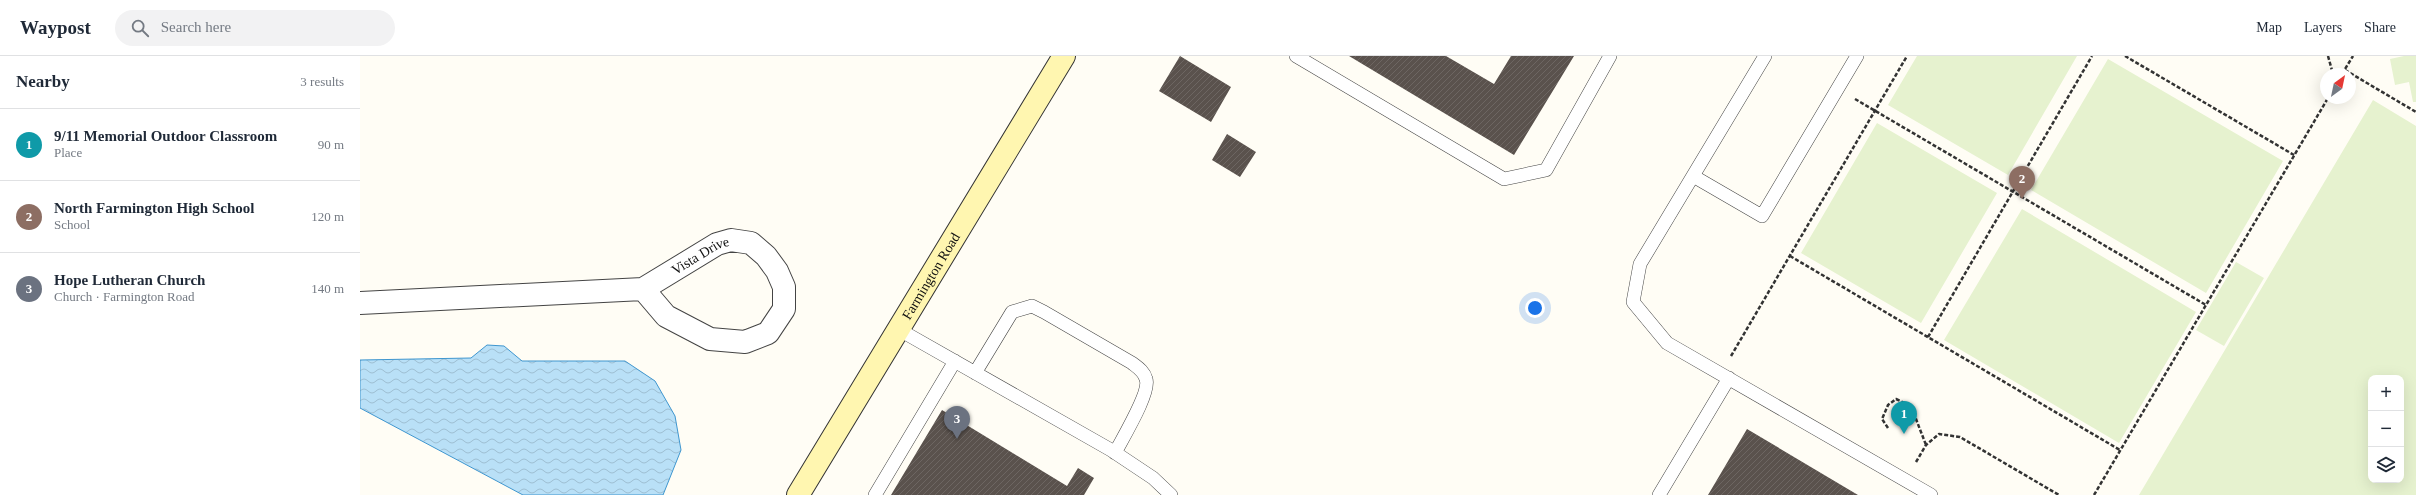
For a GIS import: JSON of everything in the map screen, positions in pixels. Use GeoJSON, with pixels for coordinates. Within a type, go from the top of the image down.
{"type":"FeatureCollection","features":[{"type":"Feature","properties":{"kind":"street","name":"Farmington Road"},"geometry":{"type":"LineString","coordinates":[[798,495],[1064,56]]}},
{"type":"Feature","properties":{"kind":"street","name":"Vista Drive"},"geometry":{"type":"LineString","coordinates":[[360,303],[643,289],[717,244],[731,240],[751,243],[766,256],[777,271],[784,287],[784,309],[768,333],[745,342],[710,339],[666,316],[643,289]]}},
{"type":"Feature","properties":{"kind":"lane"},"geometry":{"type":"LineString","coordinates":[[1296,56],[1504,179],[1546,170],[1610,56]]}},
{"type":"Feature","properties":{"kind":"lane"},"geometry":{"type":"LineString","coordinates":[[1765,56],[1640,264],[1633,302],[1667,343],[1931,495]]}},
{"type":"Feature","properties":{"kind":"lane"},"geometry":{"type":"LineString","coordinates":[[1693,176],[1762,216],[1857,56]]}},
{"type":"Feature","properties":{"kind":"lane"},"geometry":{"type":"LineString","coordinates":[[975,372],[1012,312],[1032,306],[1132,362],[1142,371],[1147,379],[1147,388],[1115,453]]}},
{"type":"Feature","properties":{"kind":"lane"},"geometry":{"type":"LineString","coordinates":[[898,329],[1115,453],[1153,478],[1171,495]]}},
{"type":"Feature","properties":{"kind":"lane"},"geometry":{"type":"LineString","coordinates":[[875,495],[955,362]]}},
{"type":"Feature","properties":{"kind":"lane"},"geometry":{"type":"LineString","coordinates":[[1659,495],[1729,378]]}},
{"type":"Feature","properties":{"kind":"path"},"geometry":{"type":"LineString","coordinates":[[1730,358],[1907,56]]}},
{"type":"Feature","properties":{"kind":"path"},"geometry":{"type":"LineString","coordinates":[[1928,337],[2092,56]]}},
{"type":"Feature","properties":{"kind":"path"},"geometry":{"type":"LineString","coordinates":[[2125,56],[2294,155]]}},
{"type":"Feature","properties":{"kind":"path"},"geometry":{"type":"LineString","coordinates":[[2328,56],[2331,68]]}},
{"type":"Feature","properties":{"kind":"path"},"geometry":{"type":"LineString","coordinates":[[2346,68],[2353,56]]}},
{"type":"Feature","properties":{"kind":"path"},"geometry":{"type":"LineString","coordinates":[[2356,77],[2416,112]]}},
{"type":"Feature","properties":{"kind":"path"},"geometry":{"type":"LineString","coordinates":[[1838,88],[2206,305]]}},
{"type":"Feature","properties":{"kind":"path"},"geometry":{"type":"LineString","coordinates":[[2094,495],[2324,104]]}},
{"type":"Feature","properties":{"kind":"path"},"geometry":{"type":"LineString","coordinates":[[1790,256],[2120,450]]}},
{"type":"Feature","properties":{"kind":"path"},"geometry":{"type":"LineString","coordinates":[[1888,428],[1882,420],[1888,405],[1896,399],[1911,406],[1926,445]]}},
{"type":"Feature","properties":{"kind":"path"},"geometry":{"type":"LineString","coordinates":[[1914,466],[1926,445],[1939,434],[1960,437],[2060,495]]}},
{"type":"Feature","properties":{"kind":"green space"},"geometry":{"type":"Polygon","coordinates":[[[1917,56],[2077,56],[2008,175],[1888,105],[1917,56]]]}},
{"type":"Feature","properties":{"kind":"green space"},"geometry":{"type":"Polygon","coordinates":[[[2404,56],[2416,56],[2416,102],[2413,102],[2409,82],[2395,85],[2390,59],[2404,56]]]}},
{"type":"Feature","properties":{"kind":"green space"},"geometry":{"type":"Polygon","coordinates":[[[2108,59],[2283,161],[2206,293],[2031,190],[2108,59]]]}},
{"type":"Feature","properties":{"kind":"green space"},"geometry":{"type":"Polygon","coordinates":[[[2373,100],[2416,126],[2416,495],[2139,495],[2373,100]]]}},
{"type":"Feature","properties":{"kind":"green space"},"geometry":{"type":"Polygon","coordinates":[[[1877,123],[1997,193],[1921,323],[1801,253],[1877,123]]]}},
{"type":"Feature","properties":{"kind":"green space"},"geometry":{"type":"Polygon","coordinates":[[[2022,209],[2196,312],[2119,443],[1944,340],[2022,209]]]}},
{"type":"Feature","properties":{"kind":"green space"},"geometry":{"type":"Polygon","coordinates":[[[2236,262],[2264,278],[2224,346],[2196,330],[2236,262]]]}},
{"type":"Feature","properties":{"kind":"water"},"geometry":{"type":"Polygon","coordinates":[[[487,345],[504,346],[522,361],[625,361],[655,381],[675,416],[681,450],[663,495],[523,495],[360,408],[360,360],[471,358],[487,345]]]}},
{"type":"Feature","properties":{"kind":"building"},"geometry":{"type":"Polygon","coordinates":[[[1180,56],[1231,87],[1211,122],[1159,91],[1180,56]]]}},
{"type":"Feature","properties":{"kind":"building"},"geometry":{"type":"Polygon","coordinates":[[[1349,56],[1446,56],[1494,84],[1511,56],[1574,56],[1514,155],[1349,56]]]}},
{"type":"Feature","properties":{"kind":"building"},"geometry":{"type":"Polygon","coordinates":[[[1227,134],[1256,152],[1240,177],[1212,160],[1227,134]]]}},
{"type":"Feature","properties":{"kind":"building"},"geometry":{"type":"Polygon","coordinates":[[[942,410],[1067,486],[1078,468],[1094,478],[1084,495],[891,495],[942,410]]]}},
{"type":"Feature","properties":{"kind":"building"},"geometry":{"type":"Polygon","coordinates":[[[1747,429],[1858,495],[1708,495],[1747,429]]]}},
{"type":"Feature","properties":{"kind":"place","name":"North Farmington High School"},"geometry":{"type":"Point","coordinates":[2022,199]}},
{"type":"Feature","properties":{"kind":"place","name":"9/11 Memorial Outdoor Classroom"},"geometry":{"type":"Point","coordinates":[1904,434]}},
{"type":"Feature","properties":{"kind":"place","name":"Hope Lutheran Church"},"geometry":{"type":"Point","coordinates":[957,439]}}]}
